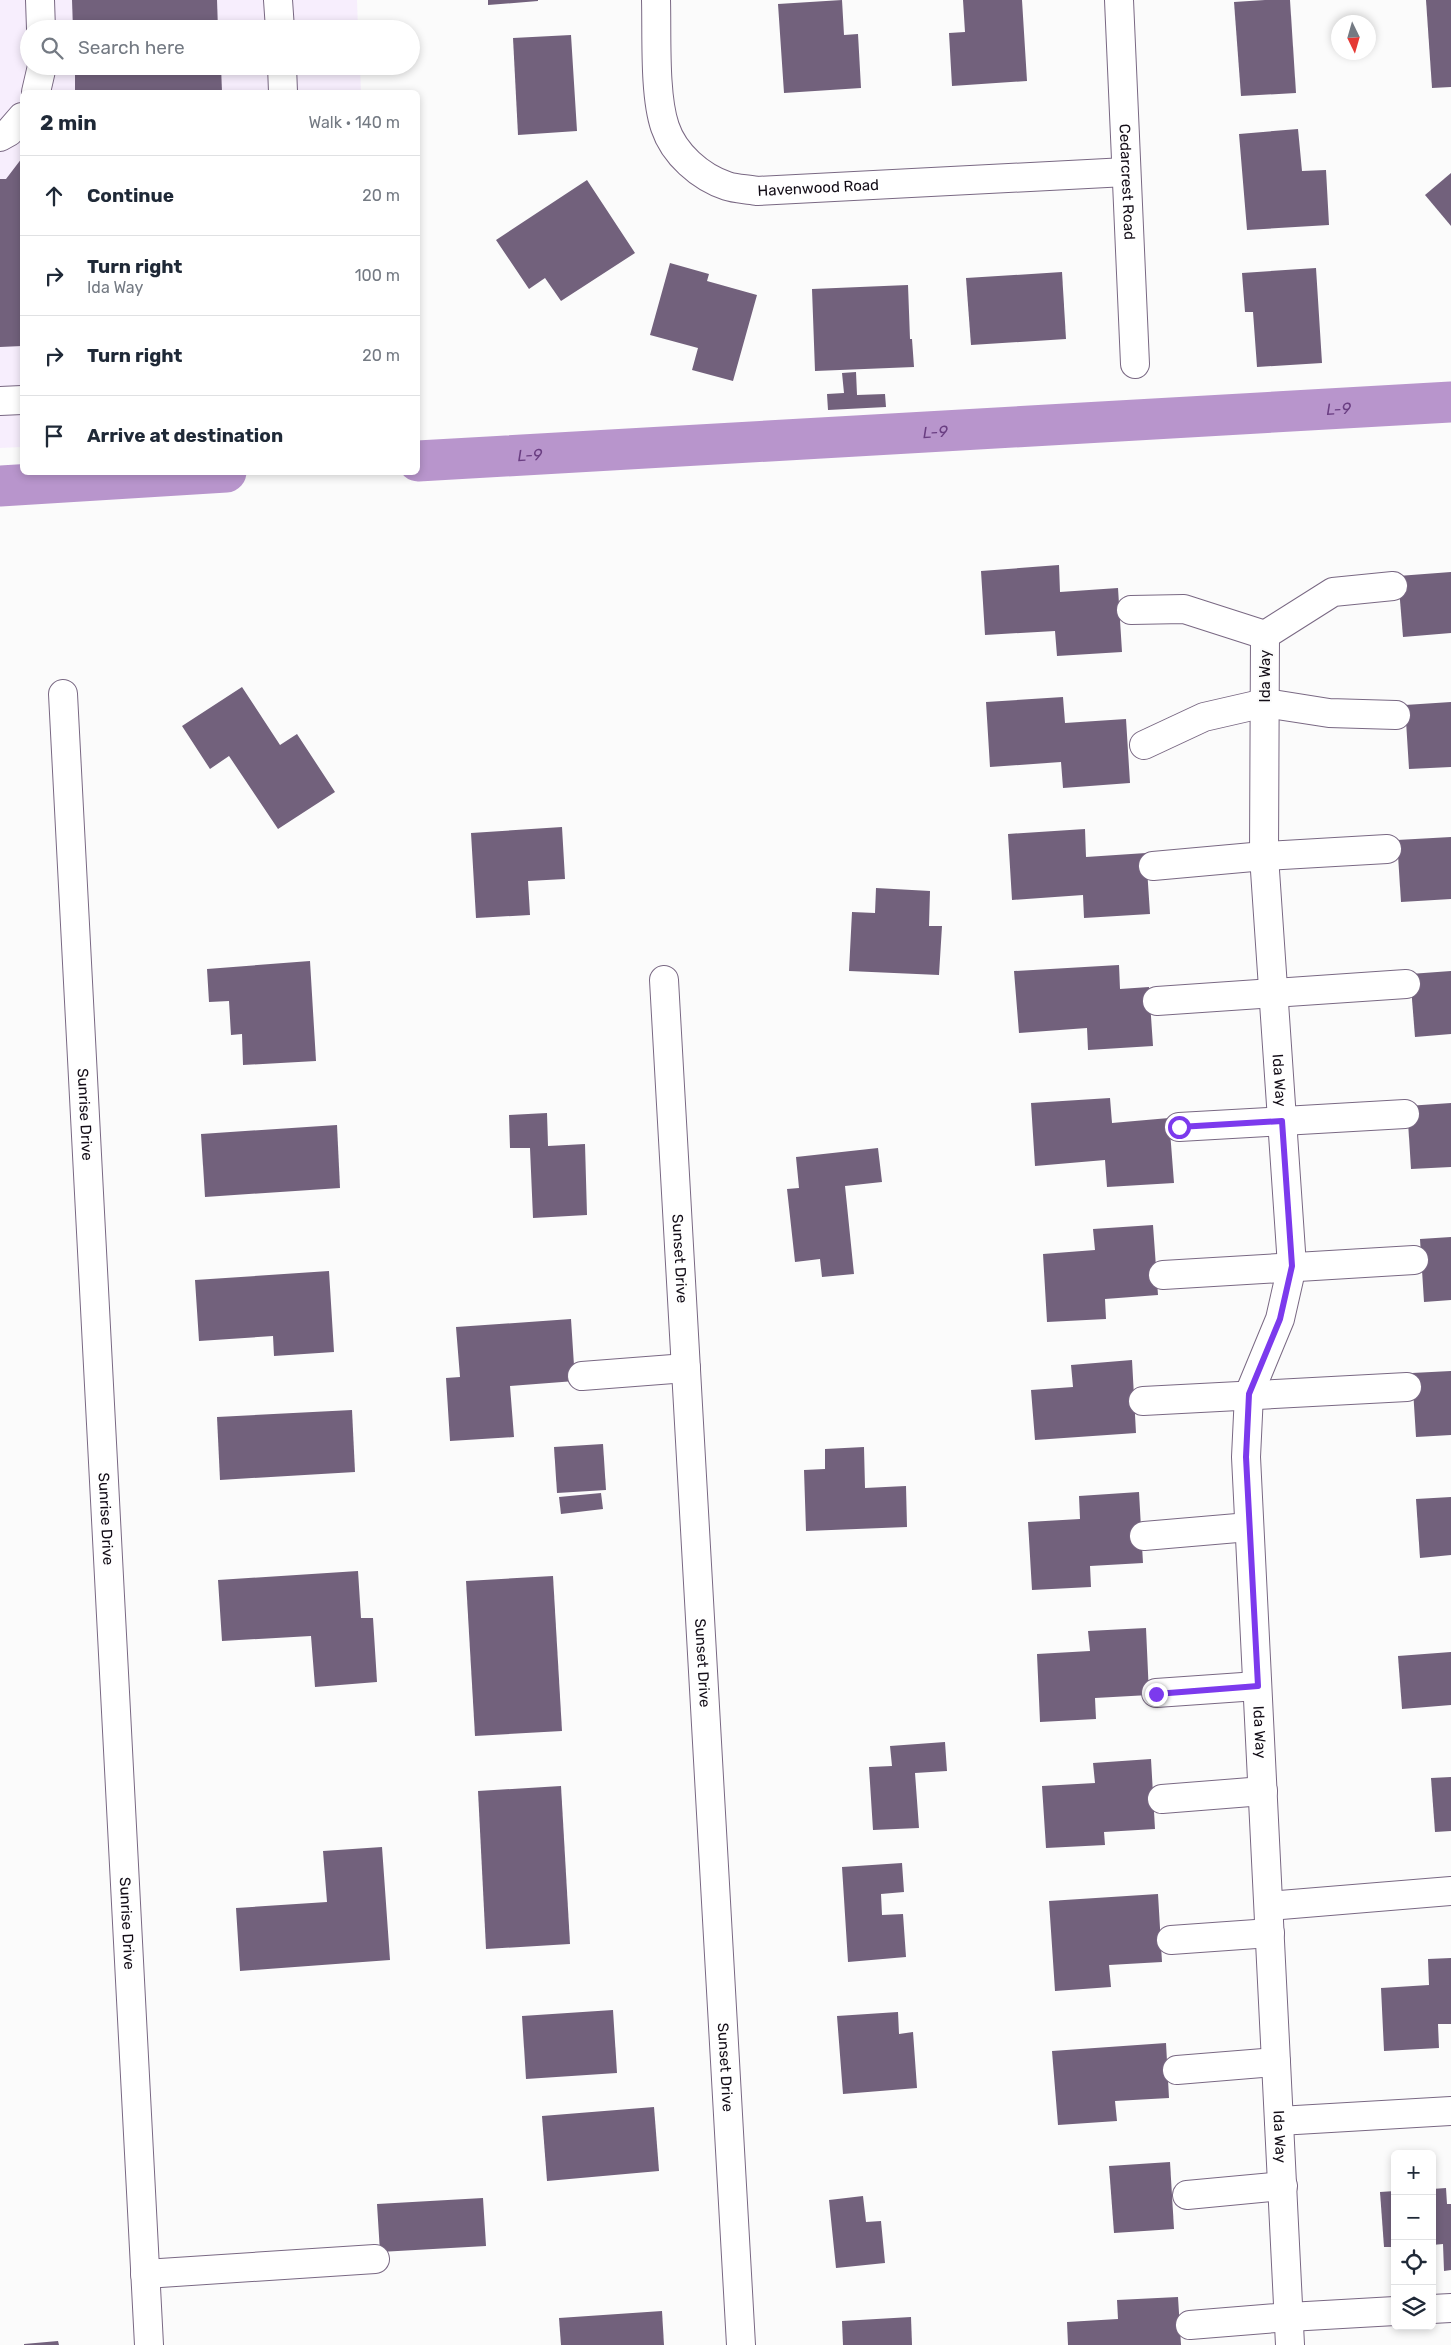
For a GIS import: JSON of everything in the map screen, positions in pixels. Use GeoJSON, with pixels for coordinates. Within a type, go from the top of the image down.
{"type":"FeatureCollection","features":[{"type":"Feature","properties":{"kind":"street"},"geometry":{"type":"LineString","coordinates":[[40,0],[41,20]]}},
{"type":"Feature","properties":{"kind":"street"},"geometry":{"type":"LineString","coordinates":[[278,0],[279,20]]}},
{"type":"Feature","properties":{"kind":"street","name":"Havenwood Road"},"geometry":{"type":"LineString","coordinates":[[656,0],[659,98],[665,127],[679,153],[701,174],[728,186],[757,191],[1126,172]]}},
{"type":"Feature","properties":{"kind":"street","name":"Cedarcrest Road"},"geometry":{"type":"LineString","coordinates":[[1118,0],[1135,364]]}},
{"type":"Feature","properties":{"kind":"street"},"geometry":{"type":"LineString","coordinates":[[36,90],[40,75]]}},
{"type":"Feature","properties":{"kind":"street"},"geometry":{"type":"LineString","coordinates":[[282,75],[283,90]]}},
{"type":"Feature","properties":{"kind":"street"},"geometry":{"type":"LineString","coordinates":[[0,136],[8,132],[20,119]]}},
{"type":"Feature","properties":{"kind":"street"},"geometry":{"type":"LineString","coordinates":[[0,401],[20,400]]}},
{"type":"Feature","properties":{"kind":"street"},"geometry":{"type":"LineString","coordinates":[[1265,636],[1333,592],[1393,586]]}},
{"type":"Feature","properties":{"kind":"street","name":"Ida Way"},"geometry":{"type":"LineString","coordinates":[[1131,610],[1184,609],[1265,636],[1264,856],[1292,1266],[1280,1319],[1249,1394],[1246,1457],[1290,2345]]}},
{"type":"Feature","properties":{"kind":"street","name":"Sunrise Drive"},"geometry":{"type":"LineString","coordinates":[[63,694],[149,2345]]}},
{"type":"Feature","properties":{"kind":"street"},"geometry":{"type":"LineString","coordinates":[[1144,745],[1204,717],[1265,703],[1329,714],[1396,715]]}},
{"type":"Feature","properties":{"kind":"street"},"geometry":{"type":"LineString","coordinates":[[1153,866],[1264,856],[1387,849]]}},
{"type":"Feature","properties":{"kind":"street","name":"Sunset Drive"},"geometry":{"type":"LineString","coordinates":[[664,980],[741,2345]]}},
{"type":"Feature","properties":{"kind":"street"},"geometry":{"type":"LineString","coordinates":[[1157,1001],[1273,995],[1406,984]]}},
{"type":"Feature","properties":{"kind":"street"},"geometry":{"type":"LineString","coordinates":[[1179,1127],[1405,1114]]}},
{"type":"Feature","properties":{"kind":"street"},"geometry":{"type":"LineString","coordinates":[[1163,1275],[1414,1260]]}},
{"type":"Feature","properties":{"kind":"street"},"geometry":{"type":"LineString","coordinates":[[582,1376],[686,1368]]}},
{"type":"Feature","properties":{"kind":"street"},"geometry":{"type":"LineString","coordinates":[[1143,1401],[1249,1394],[1407,1388]]}},
{"type":"Feature","properties":{"kind":"street"},"geometry":{"type":"LineString","coordinates":[[1144,1536],[1249,1527]]}},
{"type":"Feature","properties":{"kind":"street"},"geometry":{"type":"LineString","coordinates":[[1156,1694],[1258,1686]]}},
{"type":"Feature","properties":{"kind":"street"},"geometry":{"type":"LineString","coordinates":[[1162,1799],[1263,1791]]}},
{"type":"Feature","properties":{"kind":"street"},"geometry":{"type":"LineString","coordinates":[[1171,1940],[1269,1919],[1451,1891]]}},
{"type":"Feature","properties":{"kind":"street"},"geometry":{"type":"LineString","coordinates":[[1177,2070],[1276,2062]]}},
{"type":"Feature","properties":{"kind":"street"},"geometry":{"type":"LineString","coordinates":[[1279,2121],[1451,2111]]}},
{"type":"Feature","properties":{"kind":"street"},"geometry":{"type":"LineString","coordinates":[[1187,2195],[1283,2186]]}},
{"type":"Feature","properties":{"kind":"street"},"geometry":{"type":"LineString","coordinates":[[145,2274],[375,2259]]}},
{"type":"Feature","properties":{"kind":"street"},"geometry":{"type":"LineString","coordinates":[[1436,2309],[1451,2308]]}},
{"type":"Feature","properties":{"kind":"street"},"geometry":{"type":"LineString","coordinates":[[1190,2325],[1391,2311]]}},
{"type":"Feature","properties":{"kind":"shaded area"},"geometry":{"type":"Polygon","coordinates":[[[0,0],[357,0],[358,20],[20,20],[20,75],[360,75],[361,90],[20,90],[20,447],[0,448],[0,0]]]}},
{"type":"Feature","properties":{"kind":"building"},"geometry":{"type":"Polygon","coordinates":[[[72,0],[217,0],[218,20],[73,20],[72,0]]]}},
{"type":"Feature","properties":{"kind":"building"},"geometry":{"type":"Polygon","coordinates":[[[488,0],[538,0],[538,1],[488,5],[488,0]]]}},
{"type":"Feature","properties":{"kind":"building"},"geometry":{"type":"Polygon","coordinates":[[[842,0],[844,35],[858,34],[861,88],[784,93],[778,4],[842,0]]]}},
{"type":"Feature","properties":{"kind":"building"},"geometry":{"type":"Polygon","coordinates":[[[963,0],[1022,0],[1027,81],[952,86],[949,33],[965,32],[963,0]]]}},
{"type":"Feature","properties":{"kind":"building"},"geometry":{"type":"Polygon","coordinates":[[[1290,0],[1296,93],[1241,96],[1234,2],[1290,0]]]}},
{"type":"Feature","properties":{"kind":"building"},"geometry":{"type":"Polygon","coordinates":[[[1426,0],[1451,0],[1451,87],[1432,88],[1426,0]]]}},
{"type":"Feature","properties":{"kind":"building"},"geometry":{"type":"Polygon","coordinates":[[[571,35],[577,131],[518,135],[513,38],[571,35]]]}},
{"type":"Feature","properties":{"kind":"building"},"geometry":{"type":"Polygon","coordinates":[[[75,75],[221,75],[222,90],[75,90],[75,75]]]}},
{"type":"Feature","properties":{"kind":"building"},"geometry":{"type":"Polygon","coordinates":[[[1298,129],[1302,171],[1326,170],[1329,225],[1247,230],[1239,134],[1298,129]]]}},
{"type":"Feature","properties":{"kind":"building"},"geometry":{"type":"Polygon","coordinates":[[[20,161],[20,346],[0,347],[0,179],[6,179],[20,161]]]}},
{"type":"Feature","properties":{"kind":"building"},"geometry":{"type":"Polygon","coordinates":[[[1451,173],[1451,226],[1425,195],[1451,173]]]}},
{"type":"Feature","properties":{"kind":"building"},"geometry":{"type":"Polygon","coordinates":[[[587,180],[635,253],[561,301],[545,278],[529,289],[496,240],[587,180]]]}},
{"type":"Feature","properties":{"kind":"building"},"geometry":{"type":"Polygon","coordinates":[[[670,263],[709,274],[707,281],[757,295],[733,381],[692,370],[698,348],[650,335],[670,263]]]}},
{"type":"Feature","properties":{"kind":"building"},"geometry":{"type":"Polygon","coordinates":[[[1316,268],[1322,363],[1257,367],[1253,312],[1245,312],[1242,273],[1316,268]]]}},
{"type":"Feature","properties":{"kind":"building"},"geometry":{"type":"Polygon","coordinates":[[[1062,272],[1066,339],[971,345],[966,278],[1062,272]]]}},
{"type":"Feature","properties":{"kind":"building"},"geometry":{"type":"Polygon","coordinates":[[[908,285],[910,339],[912,339],[914,367],[815,371],[812,289],[908,285]]]}},
{"type":"Feature","properties":{"kind":"building"},"geometry":{"type":"Polygon","coordinates":[[[856,372],[857,395],[885,394],[886,407],[828,410],[827,394],[844,393],[842,373],[856,372]]]}},
{"type":"Feature","properties":{"kind":"building"},"geometry":{"type":"Polygon","coordinates":[[[1059,565],[1060,592],[1118,588],[1122,652],[1057,656],[1055,631],[985,635],[981,571],[1059,565]]]}},
{"type":"Feature","properties":{"kind":"building"},"geometry":{"type":"Polygon","coordinates":[[[1451,572],[1451,633],[1403,637],[1398,576],[1451,572]]]}},
{"type":"Feature","properties":{"kind":"building"},"geometry":{"type":"Polygon","coordinates":[[[242,687],[280,745],[297,734],[335,792],[278,829],[229,756],[210,769],[182,726],[242,687]]]}},
{"type":"Feature","properties":{"kind":"building"},"geometry":{"type":"Polygon","coordinates":[[[1063,697],[1065,723],[1126,719],[1130,783],[1063,788],[1061,762],[990,767],[986,702],[1063,697]]]}},
{"type":"Feature","properties":{"kind":"building"},"geometry":{"type":"Polygon","coordinates":[[[1451,702],[1451,767],[1409,769],[1405,705],[1451,702]]]}},
{"type":"Feature","properties":{"kind":"building"},"geometry":{"type":"Polygon","coordinates":[[[562,827],[565,879],[528,881],[530,915],[476,918],[471,833],[562,827]]]}},
{"type":"Feature","properties":{"kind":"building"},"geometry":{"type":"Polygon","coordinates":[[[1085,829],[1086,857],[1146,853],[1150,914],[1084,918],[1083,895],[1012,900],[1008,834],[1085,829]]]}},
{"type":"Feature","properties":{"kind":"building"},"geometry":{"type":"Polygon","coordinates":[[[1451,837],[1451,899],[1401,902],[1397,840],[1451,837]]]}},
{"type":"Feature","properties":{"kind":"building"},"geometry":{"type":"Polygon","coordinates":[[[876,888],[930,891],[929,926],[942,926],[939,975],[849,971],[852,912],[875,913],[876,888]]]}},
{"type":"Feature","properties":{"kind":"building"},"geometry":{"type":"Polygon","coordinates":[[[310,961],[316,1061],[243,1065],[242,1034],[231,1035],[229,1001],[209,1002],[207,969],[310,961]]]}},
{"type":"Feature","properties":{"kind":"building"},"geometry":{"type":"Polygon","coordinates":[[[1119,965],[1120,989],[1149,987],[1153,1046],[1088,1050],[1087,1028],[1019,1033],[1014,971],[1119,965]]]}},
{"type":"Feature","properties":{"kind":"building"},"geometry":{"type":"Polygon","coordinates":[[[1451,971],[1451,1034],[1415,1037],[1410,974],[1451,971]]]}},
{"type":"Feature","properties":{"kind":"building"},"geometry":{"type":"Polygon","coordinates":[[[1110,1098],[1112,1123],[1169,1118],[1174,1183],[1107,1187],[1105,1160],[1035,1166],[1031,1103],[1110,1098]]]}},
{"type":"Feature","properties":{"kind":"building"},"geometry":{"type":"Polygon","coordinates":[[[1451,1103],[1451,1167],[1411,1169],[1407,1106],[1451,1103]]]}},
{"type":"Feature","properties":{"kind":"building"},"geometry":{"type":"Polygon","coordinates":[[[547,1113],[548,1146],[585,1144],[587,1215],[533,1218],[530,1148],[510,1148],[509,1115],[547,1113]]]}},
{"type":"Feature","properties":{"kind":"building"},"geometry":{"type":"Polygon","coordinates":[[[337,1125],[340,1188],[205,1197],[201,1134],[337,1125]]]}},
{"type":"Feature","properties":{"kind":"building"},"geometry":{"type":"Polygon","coordinates":[[[878,1148],[882,1182],[845,1186],[854,1274],[822,1277],[820,1259],[795,1262],[787,1189],[799,1188],[796,1157],[878,1148]]]}},
{"type":"Feature","properties":{"kind":"building"},"geometry":{"type":"Polygon","coordinates":[[[1153,1225],[1158,1295],[1105,1299],[1106,1319],[1047,1322],[1043,1254],[1095,1250],[1093,1229],[1153,1225]]]}},
{"type":"Feature","properties":{"kind":"building"},"geometry":{"type":"Polygon","coordinates":[[[1451,1237],[1451,1300],[1424,1302],[1420,1239],[1451,1237]]]}},
{"type":"Feature","properties":{"kind":"building"},"geometry":{"type":"Polygon","coordinates":[[[329,1271],[334,1352],[274,1356],[273,1336],[199,1341],[195,1280],[329,1271]]]}},
{"type":"Feature","properties":{"kind":"building"},"geometry":{"type":"Polygon","coordinates":[[[571,1319],[575,1381],[510,1386],[514,1437],[450,1441],[446,1378],[460,1377],[456,1327],[571,1319]]]}},
{"type":"Feature","properties":{"kind":"building"},"geometry":{"type":"Polygon","coordinates":[[[1132,1360],[1136,1433],[1035,1440],[1031,1390],[1073,1387],[1071,1365],[1132,1360]]]}},
{"type":"Feature","properties":{"kind":"building"},"geometry":{"type":"Polygon","coordinates":[[[1451,1371],[1451,1435],[1416,1437],[1412,1373],[1451,1371]]]}},
{"type":"Feature","properties":{"kind":"building"},"geometry":{"type":"Polygon","coordinates":[[[352,1410],[355,1472],[220,1480],[217,1417],[352,1410]]]}},
{"type":"Feature","properties":{"kind":"building"},"geometry":{"type":"Polygon","coordinates":[[[603,1444],[606,1490],[557,1493],[554,1447],[603,1444]]]}},
{"type":"Feature","properties":{"kind":"building"},"geometry":{"type":"Polygon","coordinates":[[[864,1447],[865,1488],[906,1486],[907,1527],[806,1531],[804,1470],[825,1469],[825,1449],[864,1447]]]}},
{"type":"Feature","properties":{"kind":"building"},"geometry":{"type":"Polygon","coordinates":[[[1139,1492],[1143,1563],[1090,1566],[1091,1587],[1032,1590],[1028,1522],[1080,1519],[1079,1496],[1139,1492]]]}},
{"type":"Feature","properties":{"kind":"building"},"geometry":{"type":"Polygon","coordinates":[[[601,1493],[603,1509],[561,1514],[559,1497],[601,1493]]]}},
{"type":"Feature","properties":{"kind":"building"},"geometry":{"type":"Polygon","coordinates":[[[1451,1497],[1451,1555],[1420,1558],[1416,1499],[1451,1497]]]}},
{"type":"Feature","properties":{"kind":"building"},"geometry":{"type":"Polygon","coordinates":[[[358,1571],[361,1618],[373,1618],[377,1682],[315,1687],[311,1636],[222,1641],[218,1580],[358,1571]]]}},
{"type":"Feature","properties":{"kind":"building"},"geometry":{"type":"Polygon","coordinates":[[[553,1576],[562,1731],[475,1736],[466,1581],[553,1576]]]}},
{"type":"Feature","properties":{"kind":"building"},"geometry":{"type":"Polygon","coordinates":[[[1146,1628],[1149,1695],[1095,1698],[1096,1719],[1040,1722],[1037,1654],[1090,1651],[1088,1631],[1146,1628]]]}},
{"type":"Feature","properties":{"kind":"building"},"geometry":{"type":"Polygon","coordinates":[[[1451,1652],[1451,1705],[1402,1709],[1398,1656],[1451,1652]]]}},
{"type":"Feature","properties":{"kind":"building"},"geometry":{"type":"Polygon","coordinates":[[[945,1742],[947,1771],[915,1773],[919,1828],[873,1830],[869,1767],[892,1766],[890,1746],[945,1742]]]}},
{"type":"Feature","properties":{"kind":"building"},"geometry":{"type":"Polygon","coordinates":[[[1151,1759],[1155,1829],[1104,1832],[1105,1845],[1046,1848],[1042,1786],[1095,1783],[1093,1763],[1151,1759]]]}},
{"type":"Feature","properties":{"kind":"building"},"geometry":{"type":"Polygon","coordinates":[[[1451,1777],[1451,1831],[1435,1832],[1431,1778],[1451,1777]]]}},
{"type":"Feature","properties":{"kind":"building"},"geometry":{"type":"Polygon","coordinates":[[[561,1786],[570,1944],[486,1949],[478,1791],[561,1786]]]}},
{"type":"Feature","properties":{"kind":"building"},"geometry":{"type":"Polygon","coordinates":[[[382,1847],[390,1960],[240,1971],[236,1908],[327,1902],[323,1851],[382,1847]]]}},
{"type":"Feature","properties":{"kind":"building"},"geometry":{"type":"Polygon","coordinates":[[[902,1863],[904,1892],[881,1894],[882,1915],[903,1914],[906,1957],[848,1962],[842,1867],[902,1863]]]}},
{"type":"Feature","properties":{"kind":"building"},"geometry":{"type":"Polygon","coordinates":[[[1158,1894],[1162,1962],[1109,1965],[1111,1987],[1055,1991],[1049,1901],[1158,1894]]]}},
{"type":"Feature","properties":{"kind":"building"},"geometry":{"type":"Polygon","coordinates":[[[1451,1958],[1451,2024],[1438,2024],[1439,2048],[1384,2051],[1381,1988],[1429,1985],[1428,1959],[1451,1958]]]}},
{"type":"Feature","properties":{"kind":"building"},"geometry":{"type":"Polygon","coordinates":[[[613,2010],[617,2073],[526,2079],[522,2016],[613,2010]]]}},
{"type":"Feature","properties":{"kind":"building"},"geometry":{"type":"Polygon","coordinates":[[[898,2012],[899,2034],[913,2032],[917,2088],[843,2094],[837,2016],[898,2012]]]}},
{"type":"Feature","properties":{"kind":"building"},"geometry":{"type":"Polygon","coordinates":[[[1166,2043],[1169,2098],[1115,2101],[1117,2121],[1058,2125],[1052,2051],[1166,2043]]]}},
{"type":"Feature","properties":{"kind":"building"},"geometry":{"type":"Polygon","coordinates":[[[654,2107],[659,2171],[547,2181],[542,2116],[654,2107]]]}},
{"type":"Feature","properties":{"kind":"building"},"geometry":{"type":"Polygon","coordinates":[[[1170,2162],[1174,2229],[1114,2233],[1109,2166],[1170,2162]]]}},
{"type":"Feature","properties":{"kind":"building"},"geometry":{"type":"Polygon","coordinates":[[[1446,2188],[1447,2204],[1451,2204],[1451,2270],[1444,2271],[1443,2244],[1436,2245],[1436,2189],[1446,2188]]]}},
{"type":"Feature","properties":{"kind":"building"},"geometry":{"type":"Polygon","coordinates":[[[1391,2191],[1391,2247],[1384,2247],[1380,2192],[1391,2191]]]}},
{"type":"Feature","properties":{"kind":"building"},"geometry":{"type":"Polygon","coordinates":[[[863,2196],[866,2222],[881,2221],[885,2263],[836,2268],[829,2200],[863,2196]]]}},
{"type":"Feature","properties":{"kind":"building"},"geometry":{"type":"Polygon","coordinates":[[[483,2198],[486,2246],[380,2252],[377,2204],[483,2198]]]}},
{"type":"Feature","properties":{"kind":"building"},"geometry":{"type":"Polygon","coordinates":[[[1178,2297],[1181,2345],[1068,2345],[1067,2322],[1118,2319],[1117,2300],[1178,2297]]]}},
{"type":"Feature","properties":{"kind":"building"},"geometry":{"type":"Polygon","coordinates":[[[662,2311],[664,2345],[561,2345],[559,2318],[662,2311]]]}},
{"type":"Feature","properties":{"kind":"building"},"geometry":{"type":"Polygon","coordinates":[[[911,2317],[912,2345],[843,2345],[842,2321],[911,2317]]]}},
{"type":"Feature","properties":{"kind":"building"},"geometry":{"type":"Polygon","coordinates":[[[58,2341],[59,2345],[24,2345],[24,2344],[58,2341]]]}},
{"type":"Feature","properties":{"kind":"waterway","name":"L-9"},"geometry":{"type":"LineString","coordinates":[[420,461],[1451,402]]}},
{"type":"Feature","properties":{"kind":"waterway","name":"L-9"},"geometry":{"type":"LineString","coordinates":[[0,486],[178,475]]}},
{"type":"Feature","properties":{"kind":"route"},"geometry":{"type":"LineString","coordinates":[[1156,1694],[1258,1686],[1246,1457],[1249,1394],[1280,1319],[1292,1266],[1282,1121],[1179,1127]]}}]}
